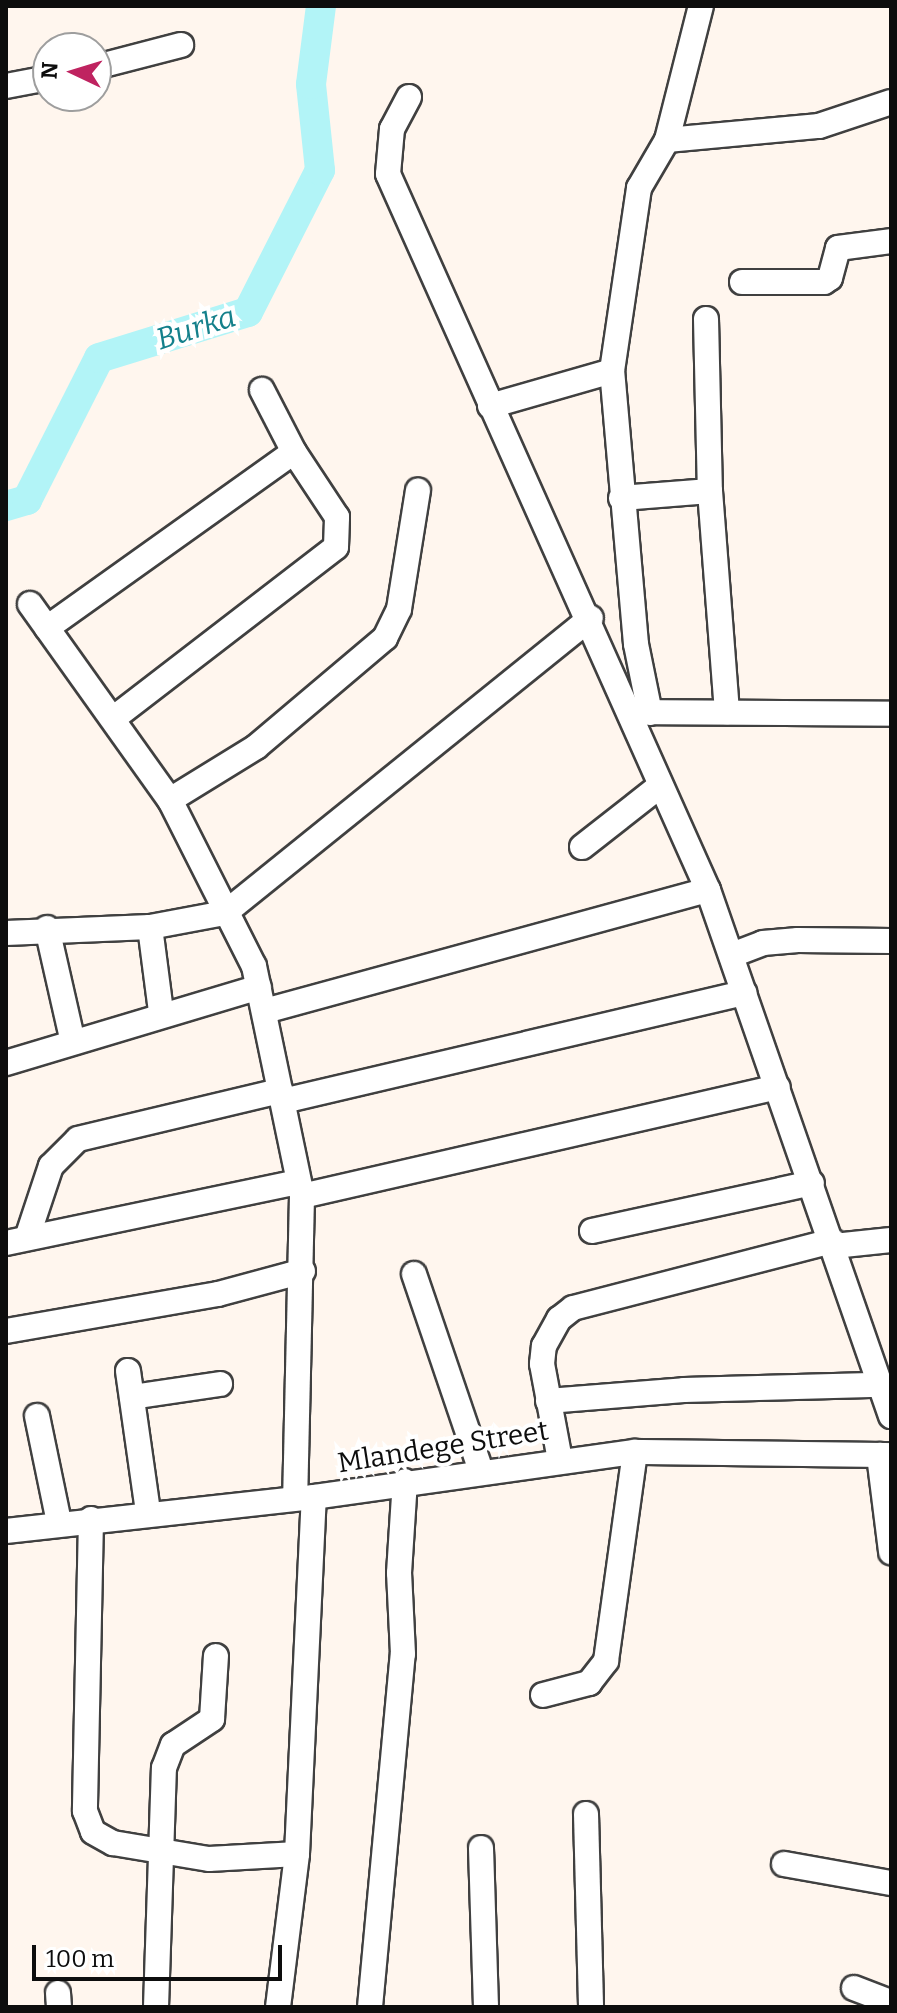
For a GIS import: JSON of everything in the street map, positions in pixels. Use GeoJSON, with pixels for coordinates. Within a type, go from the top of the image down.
{"type":"FeatureCollection","features":[{"type":"Feature","properties":{"kind":"street"},"geometry":{"type":"LineString","coordinates":[[650,713],[636,644],[612,371],[639,188],[667,140],[701,6]]}},
{"type":"Feature","properties":{"kind":"street"},"geometry":{"type":"LineString","coordinates":[[112,63],[181,45]]}},
{"type":"Feature","properties":{"kind":"street"},"geometry":{"type":"LineString","coordinates":[[6,86],[32,81]]}},
{"type":"Feature","properties":{"kind":"street"},"geometry":{"type":"LineString","coordinates":[[409,97],[392,129],[388,174],[490,406],[591,618],[624,711],[708,890],[891,1416]]}},
{"type":"Feature","properties":{"kind":"street"},"geometry":{"type":"LineString","coordinates":[[667,140],[819,126],[891,102]]}},
{"type":"Feature","properties":{"kind":"street"},"geometry":{"type":"LineString","coordinates":[[742,282],[824,282],[830,278],[838,248],[891,241]]}},
{"type":"Feature","properties":{"kind":"street"},"geometry":{"type":"LineString","coordinates":[[706,319],[710,491],[727,712]]}},
{"type":"Feature","properties":{"kind":"street"},"geometry":{"type":"LineString","coordinates":[[490,406],[612,371]]}},
{"type":"Feature","properties":{"kind":"street"},"geometry":{"type":"LineString","coordinates":[[114,718],[331,556],[339,537],[337,517],[294,452],[262,390]]}},
{"type":"Feature","properties":{"kind":"street"},"geometry":{"type":"LineString","coordinates":[[47,628],[294,452]]}},
{"type":"Feature","properties":{"kind":"street"},"geometry":{"type":"LineString","coordinates":[[170,800],[256,747],[385,638],[399,609],[418,491]]}},
{"type":"Feature","properties":{"kind":"street"},"geometry":{"type":"LineString","coordinates":[[621,498],[710,491]]}},
{"type":"Feature","properties":{"kind":"street"},"geometry":{"type":"LineString","coordinates":[[30,604],[170,800],[254,966],[300,1189],[305,1497],[297,1854],[278,2007]]}},
{"type":"Feature","properties":{"kind":"street"},"geometry":{"type":"LineString","coordinates":[[6,933],[47,928],[150,927],[225,913],[591,618]]}},
{"type":"Feature","properties":{"kind":"street"},"geometry":{"type":"LineString","coordinates":[[624,711],[891,714]]}},
{"type":"Feature","properties":{"kind":"street"},"geometry":{"type":"LineString","coordinates":[[582,847],[661,785]]}},
{"type":"Feature","properties":{"kind":"street"},"geometry":{"type":"LineString","coordinates":[[265,1011],[708,890]]}},
{"type":"Feature","properties":{"kind":"street"},"geometry":{"type":"LineString","coordinates":[[150,927],[161,1012]]}},
{"type":"Feature","properties":{"kind":"street"},"geometry":{"type":"LineString","coordinates":[[47,928],[73,1042]]}},
{"type":"Feature","properties":{"kind":"street"},"geometry":{"type":"LineString","coordinates":[[732,955],[763,943],[798,940],[891,941]]}},
{"type":"Feature","properties":{"kind":"street"},"geometry":{"type":"LineString","coordinates":[[6,1063],[161,1012],[259,987]]}},
{"type":"Feature","properties":{"kind":"street"},"geometry":{"type":"LineString","coordinates":[[16,1240],[51,1166],[78,1139],[745,993]]}},
{"type":"Feature","properties":{"kind":"street"},"geometry":{"type":"LineString","coordinates":[[16,1240],[300,1189],[778,1087]]}},
{"type":"Feature","properties":{"kind":"street"},"geometry":{"type":"LineString","coordinates":[[592,1231],[812,1183]]}},
{"type":"Feature","properties":{"kind":"street"},"geometry":{"type":"LineString","coordinates":[[560,1460],[548,1401],[544,1346],[559,1319],[573,1308],[833,1244],[891,1240]]}},
{"type":"Feature","properties":{"kind":"street"},"geometry":{"type":"LineString","coordinates":[[6,1331],[218,1294],[303,1271]]}},
{"type":"Feature","properties":{"kind":"street"},"geometry":{"type":"LineString","coordinates":[[414,1274],[481,1471]]}},
{"type":"Feature","properties":{"kind":"street"},"geometry":{"type":"LineString","coordinates":[[128,1371],[148,1512]]}},
{"type":"Feature","properties":{"kind":"street"},"geometry":{"type":"LineString","coordinates":[[132,1397],[220,1384]]}},
{"type":"Feature","properties":{"kind":"street"},"geometry":{"type":"LineString","coordinates":[[548,1401],[698,1389],[880,1385]]}},
{"type":"Feature","properties":{"kind":"street"},"geometry":{"type":"LineString","coordinates":[[37,1416],[59,1522]]}},
{"type":"Feature","properties":{"kind":"street"},"geometry":{"type":"LineString","coordinates":[[543,1695],[589,1683],[606,1661],[635,1452]]}},
{"type":"Feature","properties":{"kind":"street","name":"Mlandege Street"},"geometry":{"type":"LineString","coordinates":[[6,1531],[59,1522],[305,1497],[635,1452],[885,1455]]}},
{"type":"Feature","properties":{"kind":"street"},"geometry":{"type":"LineString","coordinates":[[885,1455],[891,1552]]}},
{"type":"Feature","properties":{"kind":"street"},"geometry":{"type":"LineString","coordinates":[[370,2007],[403,1654],[399,1573],[405,1481]]}},
{"type":"Feature","properties":{"kind":"street"},"geometry":{"type":"LineString","coordinates":[[91,1519],[85,1811],[102,1839],[162,1853],[232,1859],[297,1854]]}},
{"type":"Feature","properties":{"kind":"street"},"geometry":{"type":"LineString","coordinates":[[156,2007],[166,1756],[180,1739],[212,1719],[216,1656]]}},
{"type":"Feature","properties":{"kind":"street"},"geometry":{"type":"LineString","coordinates":[[586,1814],[591,2007]]}},
{"type":"Feature","properties":{"kind":"street"},"geometry":{"type":"LineString","coordinates":[[481,1848],[486,2007]]}},
{"type":"Feature","properties":{"kind":"street"},"geometry":{"type":"LineString","coordinates":[[784,1864],[891,1883]]}},
{"type":"Feature","properties":{"kind":"street"},"geometry":{"type":"LineString","coordinates":[[854,1988],[891,2002]]}},
{"type":"Feature","properties":{"kind":"waterway","name":"Burka"},"geometry":{"type":"LineString","coordinates":[[6,506],[27,500],[99,358],[248,312],[320,170],[311,84],[321,6]]}}]}
